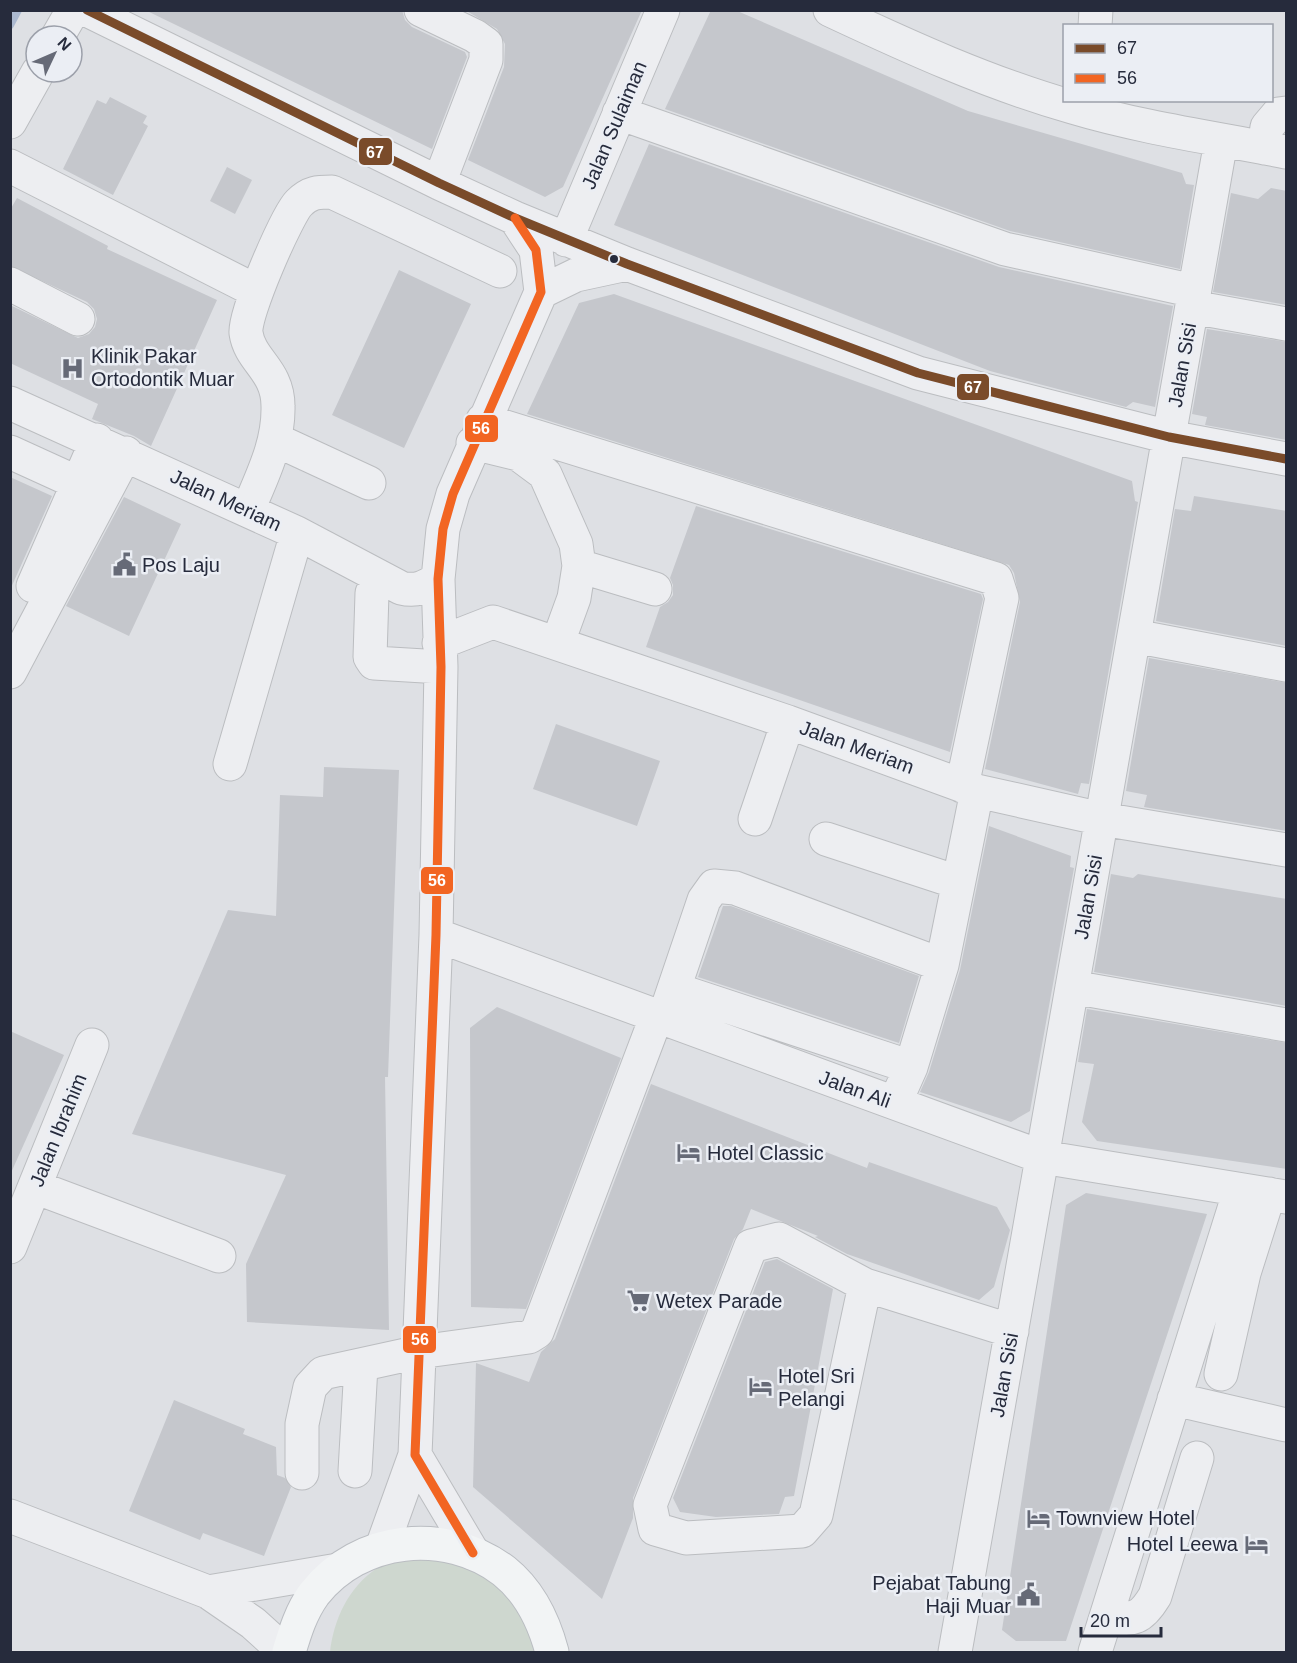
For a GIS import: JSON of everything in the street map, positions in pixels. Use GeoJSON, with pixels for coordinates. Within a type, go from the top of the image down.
{"type":"FeatureCollection","features":[{"type":"Feature","properties":{"kind":"main road"},"geometry":{"type":"LineString","coordinates":[[287,1653],[297,1623],[314,1594],[338,1570],[382,1547],[412,1542],[473,1553],[504,1572],[529,1598],[549,1641],[577,1653]]}},
{"type":"Feature","properties":{"kind":"street"},"geometry":{"type":"LineString","coordinates":[[65,24],[73,10]]}},
{"type":"Feature","properties":{"kind":"street"},"geometry":{"type":"LineString","coordinates":[[87,10],[515,218],[627,264],[918,373],[1169,437],[1287,459]]}},
{"type":"Feature","properties":{"kind":"street"},"geometry":{"type":"LineString","coordinates":[[421,10],[475,36],[486,44],[486,60],[439,183]]}},
{"type":"Feature","properties":{"kind":"street","name":"Jalan Sulaiman"},"geometry":{"type":"LineString","coordinates":[[566,240],[663,10]]}},
{"type":"Feature","properties":{"kind":"street"},"geometry":{"type":"LineString","coordinates":[[830,10],[938,60],[1063,101]]}},
{"type":"Feature","properties":{"kind":"street"},"geometry":{"type":"LineString","coordinates":[[10,122],[31,84]]}},
{"type":"Feature","properties":{"kind":"street"},"geometry":{"type":"LineString","coordinates":[[1073,104],[1221,141],[1276,150]]}},
{"type":"Feature","properties":{"kind":"street"},"geometry":{"type":"LineString","coordinates":[[619,113],[1005,249],[1287,324]]}},
{"type":"Feature","properties":{"kind":"street"},"geometry":{"type":"LineString","coordinates":[[1276,150],[1267,128],[1278,114],[1287,113]]}},
{"type":"Feature","properties":{"kind":"street","name":"Jalan Sisi"},"geometry":{"type":"LineString","coordinates":[[955,1653],[1221,141]]}},
{"type":"Feature","properties":{"kind":"street"},"geometry":{"type":"LineString","coordinates":[[10,166],[256,291]]}},
{"type":"Feature","properties":{"kind":"street"},"geometry":{"type":"LineString","coordinates":[[248,510],[276,440],[279,405],[275,381],[257,357],[246,332],[256,291],[297,204],[313,192],[332,192],[500,271]]}},
{"type":"Feature","properties":{"kind":"street"},"geometry":{"type":"LineString","coordinates":[[382,1547],[415,1455],[436,935],[440,655],[438,579],[446,520],[453,494],[478,432],[541,292],[536,250],[515,218]]}},
{"type":"Feature","properties":{"kind":"street"},"geometry":{"type":"LineString","coordinates":[[541,292],[576,275],[627,264]]}},
{"type":"Feature","properties":{"kind":"street"},"geometry":{"type":"LineString","coordinates":[[10,284],[78,319]]}},
{"type":"Feature","properties":{"kind":"street","name":"Jalan Meriam"},"geometry":{"type":"LineString","coordinates":[[10,402],[297,533],[401,588],[412,591],[422,589],[438,579]]}},
{"type":"Feature","properties":{"kind":"street"},"geometry":{"type":"LineString","coordinates":[[478,432],[518,454],[545,474],[576,544],[579,566],[574,598],[558,642]]}},
{"type":"Feature","properties":{"kind":"street"},"geometry":{"type":"LineString","coordinates":[[478,432],[996,579],[1002,598],[942,965],[911,1067],[895,1103]]}},
{"type":"Feature","properties":{"kind":"street"},"geometry":{"type":"LineString","coordinates":[[276,440],[369,483]]}},
{"type":"Feature","properties":{"kind":"street"},"geometry":{"type":"LineString","coordinates":[[10,622],[15,621],[23,608],[78,483],[111,447]]}},
{"type":"Feature","properties":{"kind":"street"},"geometry":{"type":"LineString","coordinates":[[10,672],[111,447]]}},
{"type":"Feature","properties":{"kind":"street"},"geometry":{"type":"LineString","coordinates":[[10,452],[78,483]]}},
{"type":"Feature","properties":{"kind":"street"},"geometry":{"type":"LineString","coordinates":[[230,764],[297,533]]}},
{"type":"Feature","properties":{"kind":"street"},"geometry":{"type":"LineString","coordinates":[[579,566],[655,589]]}},
{"type":"Feature","properties":{"kind":"street"},"geometry":{"type":"LineString","coordinates":[[372,593],[370,657],[374,663],[440,655]]}},
{"type":"Feature","properties":{"kind":"street","name":"Jalan Meriam"},"geometry":{"type":"LineString","coordinates":[[440,655],[493,622],[558,642],[788,722],[969,789],[1102,819],[1287,850]]}},
{"type":"Feature","properties":{"kind":"street"},"geometry":{"type":"LineString","coordinates":[[1134,636],[1287,665]]}},
{"type":"Feature","properties":{"kind":"street"},"geometry":{"type":"LineString","coordinates":[[754,819],[788,722]]}},
{"type":"Feature","properties":{"kind":"street"},"geometry":{"type":"LineString","coordinates":[[826,839],[957,882]]}},
{"type":"Feature","properties":{"kind":"street"},"geometry":{"type":"LineString","coordinates":[[302,1473],[302,1424],[310,1387],[323,1373],[419,1352],[529,1337],[537,1332],[665,1007],[704,900],[714,886],[735,888],[942,965]]}},
{"type":"Feature","properties":{"kind":"street","name":"Jalan Ali"},"geometry":{"type":"LineString","coordinates":[[436,935],[665,1007],[895,1103],[1042,1157],[1265,1194]]}},
{"type":"Feature","properties":{"kind":"street"},"geometry":{"type":"LineString","coordinates":[[1072,987],[1287,1025]]}},
{"type":"Feature","properties":{"kind":"street"},"geometry":{"type":"LineString","coordinates":[[665,1007],[911,1067]]}},
{"type":"Feature","properties":{"kind":"street","name":"Jalan Ibrahim"},"geometry":{"type":"LineString","coordinates":[[10,1247],[92,1045]]}},
{"type":"Feature","properties":{"kind":"street"},"geometry":{"type":"LineString","coordinates":[[34,1187],[219,1256]]}},
{"type":"Feature","properties":{"kind":"street"},"geometry":{"type":"LineString","coordinates":[[1221,1374],[1265,1194]]}},
{"type":"Feature","properties":{"kind":"street"},"geometry":{"type":"LineString","coordinates":[[1095,1653],[1174,1399],[1265,1194]]}},
{"type":"Feature","properties":{"kind":"street"},"geometry":{"type":"LineString","coordinates":[[865,1285],[816,1515],[802,1532],[686,1538],[656,1529],[650,1505],[751,1246],[779,1239],[865,1285],[1012,1331]]}},
{"type":"Feature","properties":{"kind":"street"},"geometry":{"type":"LineString","coordinates":[[355,1471],[361,1366]]}},
{"type":"Feature","properties":{"kind":"street"},"geometry":{"type":"LineString","coordinates":[[1174,1399],[1287,1425]]}},
{"type":"Feature","properties":{"kind":"street"},"geometry":{"type":"LineString","coordinates":[[415,1455],[473,1553]]}},
{"type":"Feature","properties":{"kind":"street"},"geometry":{"type":"LineString","coordinates":[[1106,1618],[1134,1619],[1146,1612],[1155,1596],[1197,1458]]}},
{"type":"Feature","properties":{"kind":"street"},"geometry":{"type":"LineString","coordinates":[[10,1516],[208,1592],[254,1623],[287,1653]]}},
{"type":"Feature","properties":{"kind":"street"},"geometry":{"type":"LineString","coordinates":[[208,1592],[338,1570]]}},
{"type":"Feature","properties":{"kind":"shaded area"},"geometry":{"type":"Polygon","coordinates":[[[411,1553],[484,1561],[545,1652],[330,1652],[339,1616],[358,1585],[377,1568],[411,1553]]]}},
{"type":"Feature","properties":{"kind":"building"},"geometry":{"type":"Polygon","coordinates":[[[145,10],[402,10],[405,20],[412,27],[465,52],[467,57],[432,149],[145,10]]]}},
{"type":"Feature","properties":{"kind":"building"},"geometry":{"type":"Polygon","coordinates":[[[465,10],[642,10],[563,187],[545,197],[468,160],[504,67],[505,44],[497,29],[465,10]]]}},
{"type":"Feature","properties":{"kind":"building"},"geometry":{"type":"Polygon","coordinates":[[[711,10],[735,10],[968,111],[1182,173],[1186,184],[1194,185],[1180,269],[1010,231],[665,109],[711,10]]]}},
{"type":"Feature","properties":{"kind":"building"},"geometry":{"type":"Polygon","coordinates":[[[110,97],[147,116],[143,123],[148,126],[113,195],[63,169],[97,100],[106,104],[110,97]]]}},
{"type":"Feature","properties":{"kind":"building"},"geometry":{"type":"Polygon","coordinates":[[[649,144],[999,267],[1173,306],[1155,407],[1133,402],[1126,407],[990,371],[614,225],[649,144]]]}},
{"type":"Feature","properties":{"kind":"building"},"geometry":{"type":"Polygon","coordinates":[[[227,167],[252,180],[235,214],[210,201],[227,167]]]}},
{"type":"Feature","properties":{"kind":"building"},"geometry":{"type":"Polygon","coordinates":[[[1271,188],[1287,191],[1287,305],[1213,292],[1231,193],[1258,199],[1271,188]]]}},
{"type":"Feature","properties":{"kind":"building"},"geometry":{"type":"Polygon","coordinates":[[[17,198],[108,246],[107,249],[217,300],[151,446],[134,436],[92,419],[98,404],[10,363],[10,305],[78,338],[89,334],[95,327],[97,319],[94,309],[87,302],[10,266],[10,210],[17,198]]]}},
{"type":"Feature","properties":{"kind":"building"},"geometry":{"type":"Polygon","coordinates":[[[399,270],[471,304],[404,448],[332,415],[399,270]]]}},
{"type":"Feature","properties":{"kind":"building"},"geometry":{"type":"Polygon","coordinates":[[[614,294],[1132,481],[1135,501],[1138,502],[1089,784],[1081,783],[1078,794],[985,769],[1020,602],[1014,573],[1009,565],[527,414],[579,303],[614,294]]]}},
{"type":"Feature","properties":{"kind":"building"},"geometry":{"type":"Polygon","coordinates":[[[1207,329],[1287,342],[1287,440],[1205,425],[1207,417],[1192,414],[1207,329]]]}},
{"type":"Feature","properties":{"kind":"building"},"geometry":{"type":"Polygon","coordinates":[[[10,477],[52,496],[10,590],[10,477]]]}},
{"type":"Feature","properties":{"kind":"building"},"geometry":{"type":"Polygon","coordinates":[[[1194,496],[1287,511],[1287,646],[1156,621],[1175,509],[1191,511],[1194,496]]]}},
{"type":"Feature","properties":{"kind":"building","name":"Pos Laju"},"geometry":{"type":"Polygon","coordinates":[[[124,497],[181,524],[129,636],[66,606],[124,497]]]}},
{"type":"Feature","properties":{"kind":"building"},"geometry":{"type":"Polygon","coordinates":[[[696,506],[981,594],[983,599],[950,752],[646,647],[660,607],[673,595],[670,578],[696,506]]]}},
{"type":"Feature","properties":{"kind":"building"},"geometry":{"type":"Polygon","coordinates":[[[1149,658],[1287,683],[1287,831],[1144,807],[1147,795],[1126,791],[1149,658]]]}},
{"type":"Feature","properties":{"kind":"building"},"geometry":{"type":"Polygon","coordinates":[[[556,724],[660,761],[637,826],[533,789],[556,724]]]}},
{"type":"Feature","properties":{"kind":"building"},"geometry":{"type":"Polygon","coordinates":[[[324,767],[399,770],[388,1077],[385,1077],[389,1330],[247,1322],[246,1264],[286,1175],[132,1134],[228,910],[276,916],[280,795],[323,797],[324,767]]]}},
{"type":"Feature","properties":{"kind":"building"},"geometry":{"type":"Polygon","coordinates":[[[989,826],[1071,856],[1070,867],[1074,868],[1030,1111],[1011,1122],[920,1092],[929,1072],[960,970],[989,826]]]}},
{"type":"Feature","properties":{"kind":"building"},"geometry":{"type":"Polygon","coordinates":[[[1111,874],[1133,878],[1138,874],[1287,899],[1287,1006],[1094,972],[1111,874]]]}},
{"type":"Feature","properties":{"kind":"building"},"geometry":{"type":"Polygon","coordinates":[[[723,906],[731,906],[919,976],[899,1043],[698,977],[723,906]]]}},
{"type":"Feature","properties":{"kind":"building"},"geometry":{"type":"Polygon","coordinates":[[[497,1007],[621,1058],[526,1309],[471,1307],[470,1028],[497,1007]]]}},
{"type":"Feature","properties":{"kind":"building"},"geometry":{"type":"Polygon","coordinates":[[[1087,1009],[1287,1043],[1287,1169],[1097,1141],[1082,1122],[1094,1064],[1078,1062],[1087,1009]]]}},
{"type":"Feature","properties":{"kind":"building"},"geometry":{"type":"Polygon","coordinates":[[[10,1031],[64,1055],[10,1175],[10,1031]]]}},
{"type":"Feature","properties":{"kind":"building","name":"Wetex Parade"},"geometry":{"type":"Polygon","coordinates":[[[651,1084],[867,1168],[869,1162],[997,1207],[1010,1230],[994,1287],[979,1300],[847,1254],[815,1237],[818,1236],[751,1209],[743,1229],[734,1239],[633,1498],[633,1518],[602,1599],[473,1487],[476,1363],[529,1382],[541,1352],[555,1339],[651,1084]]]}},
{"type":"Feature","properties":{"kind":"building"},"geometry":{"type":"Polygon","coordinates":[[[1086,1193],[1207,1214],[1066,1641],[1016,1641],[1002,1630],[1066,1205],[1086,1193]]]}},
{"type":"Feature","properties":{"kind":"building","name":"Hotel Sri Pelangi"},"geometry":{"type":"Polygon","coordinates":[[[777,1259],[833,1289],[794,1496],[785,1497],[779,1514],[716,1517],[680,1512],[673,1498],[765,1262],[777,1259]]]}},
{"type":"Feature","properties":{"kind":"building"},"geometry":{"type":"Polygon","coordinates":[[[174,1400],[245,1429],[243,1434],[276,1447],[277,1475],[285,1478],[291,1487],[264,1556],[203,1533],[200,1540],[129,1511],[174,1400]]]}},
{"type":"Feature","properties":{"kind":"waterway"},"geometry":{"type":"LineString","coordinates":[[10,25],[18,10]]}},
{"type":"Feature","properties":{"kind":"transit line","name":"67"},"geometry":{"type":"LineString","coordinates":[[87,10],[515,218],[627,264],[918,373],[1169,437],[1286,459]]}},
{"type":"Feature","properties":{"kind":"transit line","name":"56"},"geometry":{"type":"LineString","coordinates":[[473,1553],[415,1455],[436,935],[441,667],[438,579],[443,529],[453,494],[541,292],[536,250],[515,218]]}},
{"type":"Feature","properties":{"kind":"place","name":"Klinik Pakar Ortodontik Muar"},"geometry":{"type":"Point","coordinates":[73,368]}},
{"type":"Feature","properties":{"kind":"place","name":"Pos Laju"},"geometry":{"type":"Point","coordinates":[124,565]}},
{"type":"Feature","properties":{"kind":"place","name":"Hotel Classic"},"geometry":{"type":"Point","coordinates":[689,1153]}},
{"type":"Feature","properties":{"kind":"place","name":"Wetex Parade"},"geometry":{"type":"Point","coordinates":[638,1301]}},
{"type":"Feature","properties":{"kind":"place","name":"Hotel Sri Pelangi"},"geometry":{"type":"Point","coordinates":[760,1387]}},
{"type":"Feature","properties":{"kind":"place","name":"Townview Hotel"},"geometry":{"type":"Point","coordinates":[1038,1518]}},
{"type":"Feature","properties":{"kind":"place","name":"Hotel Leewa"},"geometry":{"type":"Point","coordinates":[1256,1544]}},
{"type":"Feature","properties":{"kind":"place","name":"Pejabat Tabung Haji Muar"},"geometry":{"type":"Point","coordinates":[1029,1595]}}]}
